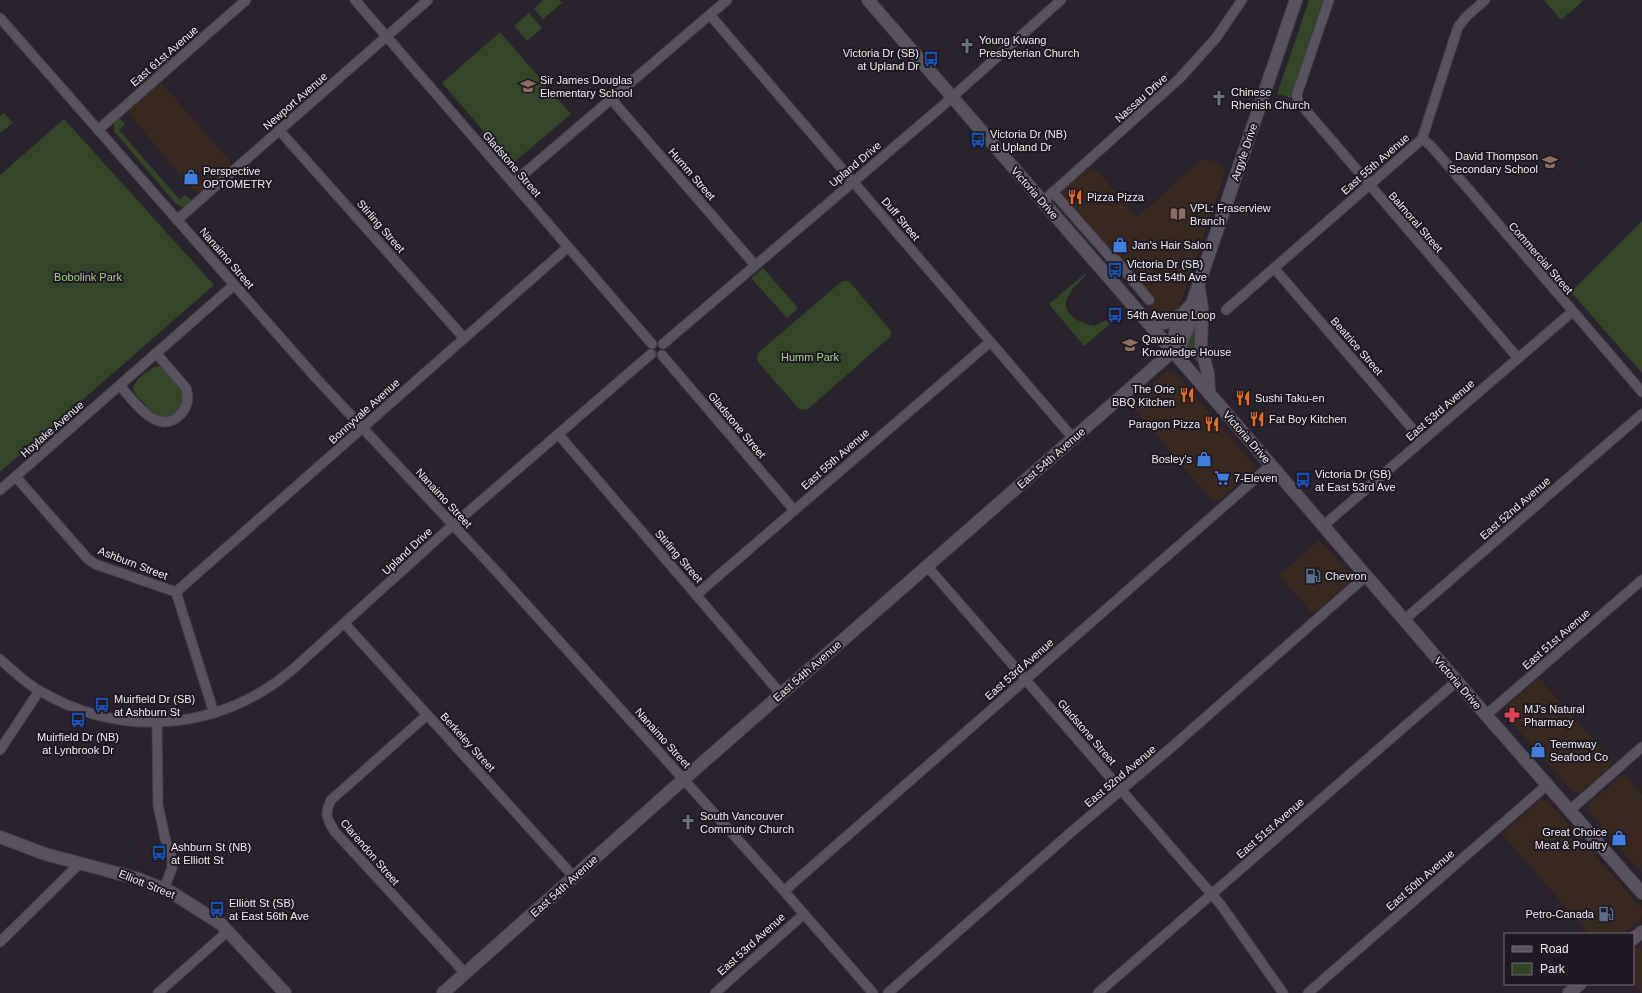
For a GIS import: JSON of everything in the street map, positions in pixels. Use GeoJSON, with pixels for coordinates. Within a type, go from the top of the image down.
{"type":"FeatureCollection","features":[{"type":"Feature","properties":{"kind":"street","name":"East 61st Avenue"},"geometry":{"type":"LineString","coordinates":[[98,130],[246,0]]}},
{"type":"Feature","properties":{"kind":"street","name":"Gladstone Street"},"geometry":{"type":"LineString","coordinates":[[355,0],[652,344]]}},
{"type":"Feature","properties":{"kind":"street","name":"Newport Avenue"},"geometry":{"type":"LineString","coordinates":[[177,220],[428,0]]}},
{"type":"Feature","properties":{"kind":"street"},"geometry":{"type":"LineString","coordinates":[[512,183],[727,0]]}},
{"type":"Feature","properties":{"kind":"street","name":"Victoria Drive"},"geometry":{"type":"LineString","coordinates":[[868,0],[1042,202],[1209,392],[1486,716],[1642,893]]}},
{"type":"Feature","properties":{"kind":"street","name":"Upland Drive"},"geometry":{"type":"LineString","coordinates":[[663,344],[952,97],[1061,0]]}},
{"type":"Feature","properties":{"kind":"street","name":"Nassau Drive"},"geometry":{"type":"LineString","coordinates":[[1042,202],[1179,79],[1216,38],[1242,0]]}},
{"type":"Feature","properties":{"kind":"street","name":"Argyle Drive"},"geometry":{"type":"LineString","coordinates":[[1172,351],[1174,335],[1182,314],[1192,304],[1199,287],[1296,0]]}},
{"type":"Feature","properties":{"kind":"street","name":"Balmoral Street"},"geometry":{"type":"LineString","coordinates":[[1329,0],[1297,94],[1298,101],[1518,358]]}},
{"type":"Feature","properties":{"kind":"street","name":"East 55th Avenue"},"geometry":{"type":"LineString","coordinates":[[1226,310],[1422,139],[1458,27],[1466,17],[1485,0]]}},
{"type":"Feature","properties":{"kind":"street","name":"Duff Street"},"geometry":{"type":"LineString","coordinates":[[710,15],[1073,438]]}},
{"type":"Feature","properties":{"kind":"street","name":"Nanaimo Street"},"geometry":{"type":"LineString","coordinates":[[0,18],[316,378],[453,525],[684,779],[784,890],[873,993]]}},
{"type":"Feature","properties":{"kind":"street","name":"Humm Street"},"geometry":{"type":"LineString","coordinates":[[611,99],[755,265]]}},
{"type":"Feature","properties":{"kind":"street","name":"Stirling Street"},"geometry":{"type":"LineString","coordinates":[[279,130],[464,338]]}},
{"type":"Feature","properties":{"kind":"street","name":"Commercial Street"},"geometry":{"type":"LineString","coordinates":[[1422,139],[1430,145],[1642,392]]}},
{"type":"Feature","properties":{"kind":"street"},"geometry":{"type":"LineString","coordinates":[[1054,192],[1110,257],[1116,260],[1149,300]]}},
{"type":"Feature","properties":{"kind":"street","name":"Bonnyvale Avenue"},"geometry":{"type":"LineString","coordinates":[[176,592],[183,588],[464,338],[568,248]]}},
{"type":"Feature","properties":{"kind":"street"},"geometry":{"type":"LineString","coordinates":[[1100,267],[1110,257]]}},
{"type":"Feature","properties":{"kind":"street","name":"Beatrice Street"},"geometry":{"type":"LineString","coordinates":[[1274,268],[1422,440]]}},
{"type":"Feature","properties":{"kind":"street","name":"Hoylake Avenue"},"geometry":{"type":"LineString","coordinates":[[0,490],[234,285]]}},
{"type":"Feature","properties":{"kind":"street"},"geometry":{"type":"LineString","coordinates":[[1199,287],[1202,309],[1200,346],[1208,374],[1209,392]]}},
{"type":"Feature","properties":{"kind":"street","name":"Argyle Drive"},"geometry":{"type":"LineString","coordinates":[[1172,351],[1181,344],[1187,332],[1193,315],[1192,304]]}},
{"type":"Feature","properties":{"kind":"street","name":"East 53rd Avenue"},"geometry":{"type":"LineString","coordinates":[[1323,526],[1572,312]]}},
{"type":"Feature","properties":{"kind":"street"},"geometry":{"type":"LineString","coordinates":[[1148,323],[1165,323],[1182,314]]}},
{"type":"Feature","properties":{"kind":"street"},"geometry":{"type":"LineString","coordinates":[[656,342],[663,344],[665,350],[662,355],[658,357],[651,354],[650,350],[652,344],[656,342]]}},
{"type":"Feature","properties":{"kind":"street","name":"East 55th Avenue"},"geometry":{"type":"LineString","coordinates":[[696,595],[990,342]]}},
{"type":"Feature","properties":{"kind":"street","name":"East 54th Avenue"},"geometry":{"type":"LineString","coordinates":[[443,993],[684,779],[1172,351]]}},
{"type":"Feature","properties":{"kind":"street"},"geometry":{"type":"LineString","coordinates":[[120,386],[152,419],[162,422],[171,421],[178,416],[186,406],[188,394],[186,388],[156,354]]}},
{"type":"Feature","properties":{"kind":"street","name":"Upland Drive"},"geometry":{"type":"LineString","coordinates":[[0,659],[17,675],[39,691],[72,708],[100,717],[124,721],[157,723],[185,720],[214,713],[244,702],[274,684],[345,624],[453,525],[651,354]]}},
{"type":"Feature","properties":{"kind":"street","name":"Gladstone Street"},"geometry":{"type":"LineString","coordinates":[[662,355],[794,510]]}},
{"type":"Feature","properties":{"kind":"street","name":"East 52nd Avenue"},"geometry":{"type":"LineString","coordinates":[[1404,620],[1642,414]]}},
{"type":"Feature","properties":{"kind":"street","name":"Stirling Street"},"geometry":{"type":"LineString","coordinates":[[559,434],[782,694]]}},
{"type":"Feature","properties":{"kind":"street","name":"East 53rd Avenue"},"geometry":{"type":"LineString","coordinates":[[784,890],[1271,465]]}},
{"type":"Feature","properties":{"kind":"street","name":"Ashburn Street"},"geometry":{"type":"LineString","coordinates":[[16,477],[87,558],[95,564],[176,592],[214,713]]}},
{"type":"Feature","properties":{"kind":"street","name":"Gladstone Street"},"geometry":{"type":"LineString","coordinates":[[927,566],[1212,894],[1282,993]]}},
{"type":"Feature","properties":{"kind":"street","name":"East 52nd Avenue"},"geometry":{"type":"LineString","coordinates":[[888,993],[1366,576]]}},
{"type":"Feature","properties":{"kind":"street","name":"East 51st Avenue"},"geometry":{"type":"LineString","coordinates":[[1486,716],[1642,580]]}},
{"type":"Feature","properties":{"kind":"street","name":"Berkeley Street"},"geometry":{"type":"LineString","coordinates":[[345,624],[574,876]]}},
{"type":"Feature","properties":{"kind":"street","name":"East 51st Avenue"},"geometry":{"type":"LineString","coordinates":[[1098,993],[1457,681]]}},
{"type":"Feature","properties":{"kind":"street"},"geometry":{"type":"LineString","coordinates":[[0,750],[39,691]]}},
{"type":"Feature","properties":{"kind":"street","name":"Clarendon Street"},"geometry":{"type":"LineString","coordinates":[[427,715],[331,800],[327,810],[328,820],[335,832],[465,973]]}},
{"type":"Feature","properties":{"kind":"street"},"geometry":{"type":"LineString","coordinates":[[157,723],[158,805],[165,838],[172,859],[172,868],[164,889]]}},
{"type":"Feature","properties":{"kind":"street"},"geometry":{"type":"LineString","coordinates":[[1569,811],[1642,747]]}},
{"type":"Feature","properties":{"kind":"street","name":"East 50th Avenue"},"geometry":{"type":"LineString","coordinates":[[1308,993],[1547,785]]}},
{"type":"Feature","properties":{"kind":"street","name":"Elliott Street"},"geometry":{"type":"LineString","coordinates":[[0,837],[45,854],[139,879],[164,889],[194,906],[221,924],[285,993]]}},
{"type":"Feature","properties":{"kind":"street"},"geometry":{"type":"LineString","coordinates":[[0,942],[80,863]]}},
{"type":"Feature","properties":{"kind":"street","name":"East 53rd Avenue"},"geometry":{"type":"LineString","coordinates":[[715,993],[804,914]]}},
{"type":"Feature","properties":{"kind":"street"},"geometry":{"type":"LineString","coordinates":[[158,993],[228,931]]}},
{"type":"Feature","properties":{"kind":"street"},"geometry":{"type":"LineString","coordinates":[[1634,938],[1642,932]]}},
{"type":"Feature","properties":{"kind":"street"},"geometry":{"type":"LineString","coordinates":[[1569,993],[1579,985]]}},
{"type":"Feature","properties":{"kind":"shaded area"},"geometry":{"type":"Polygon","coordinates":[[[160,83],[230,161],[230,167],[201,192],[196,192],[192,189],[130,115],[132,106],[160,83]]]}},
{"type":"Feature","properties":{"kind":"shaded area"},"geometry":{"type":"Polygon","coordinates":[[[1204,158],[1223,165],[1222,168],[1225,173],[1179,308],[1175,313],[1168,316],[1158,317],[1153,315],[1150,309],[1155,300],[1065,197],[1062,191],[1084,171],[1089,169],[1094,172],[1097,171],[1137,217],[1204,158]]]}},
{"type":"Feature","properties":{"kind":"shaded area"},"geometry":{"type":"Polygon","coordinates":[[[1166,372],[1176,374],[1254,465],[1253,471],[1218,501],[1212,500],[1131,405],[1131,403],[1166,372]]]}},
{"type":"Feature","properties":{"kind":"shaded area"},"geometry":{"type":"Polygon","coordinates":[[[1320,540],[1349,573],[1351,579],[1313,614],[1279,575],[1320,540]]]}},
{"type":"Feature","properties":{"kind":"shaded area"},"geometry":{"type":"Polygon","coordinates":[[[1539,678],[1612,761],[1612,765],[1580,793],[1573,792],[1505,715],[1506,707],[1539,678]]]}},
{"type":"Feature","properties":{"kind":"shaded area"},"geometry":{"type":"Polygon","coordinates":[[[1625,775],[1642,794],[1642,873],[1587,810],[1589,804],[1621,776],[1625,775]]]}},
{"type":"Feature","properties":{"kind":"shaded area"},"geometry":{"type":"Polygon","coordinates":[[[1543,799],[1548,801],[1642,909],[1641,919],[1625,933],[1588,933],[1502,834],[1543,799]]]}},
{"type":"Feature","properties":{"kind":"shaded area"},"geometry":{"type":"Polygon","coordinates":[[[1642,944],[1642,993],[1634,985],[1634,950],[1642,944]]]}},
{"type":"Feature","properties":{"kind":"green space"},"geometry":{"type":"Polygon","coordinates":[[[543,0],[559,0],[562,3],[543,19],[534,9],[543,0]]]}},
{"type":"Feature","properties":{"kind":"green space"},"geometry":{"type":"Polygon","coordinates":[[[1309,0],[1323,0],[1294,87],[1292,98],[1277,94],[1309,0]]]}},
{"type":"Feature","properties":{"kind":"green space"},"geometry":{"type":"Polygon","coordinates":[[[1544,0],[1584,0],[1561,20],[1544,0]]]}},
{"type":"Feature","properties":{"kind":"green space"},"geometry":{"type":"Polygon","coordinates":[[[529,13],[542,28],[527,41],[514,26],[529,13]]]}},
{"type":"Feature","properties":{"kind":"green space"},"geometry":{"type":"Polygon","coordinates":[[[500,32],[571,114],[512,164],[442,83],[500,32]]]}},
{"type":"Feature","properties":{"kind":"green space"},"geometry":{"type":"Polygon","coordinates":[[[4,113],[13,123],[0,133],[0,116],[4,113]]]}},
{"type":"Feature","properties":{"kind":"green space"},"geometry":{"type":"Polygon","coordinates":[[[120,118],[125,124],[119,130],[180,200],[185,195],[191,200],[189,204],[182,207],[176,204],[114,131],[114,122],[120,118]]]}},
{"type":"Feature","properties":{"kind":"green space","name":"Bobolink Park"},"geometry":{"type":"Polygon","coordinates":[[[64,119],[214,285],[0,472],[0,175],[64,119]]]}},
{"type":"Feature","properties":{"kind":"green space"},"geometry":{"type":"Polygon","coordinates":[[[1642,221],[1642,373],[1571,292],[1642,221]]]}},
{"type":"Feature","properties":{"kind":"green space"},"geometry":{"type":"Polygon","coordinates":[[[763,268],[798,308],[787,318],[751,278],[763,268]]]}},
{"type":"Feature","properties":{"kind":"green space"},"geometry":{"type":"Polygon","coordinates":[[[1086,273],[1084,278],[1074,288],[1068,297],[1066,304],[1070,314],[1080,322],[1094,326],[1123,313],[1084,346],[1049,304],[1086,273]]]}},
{"type":"Feature","properties":{"kind":"green space","name":"Humm Park"},"geometry":{"type":"Polygon","coordinates":[[[842,281],[849,281],[891,331],[890,337],[808,409],[799,409],[758,362],[758,353],[842,281]]]}},
{"type":"Feature","properties":{"kind":"green space"},"geometry":{"type":"Polygon","coordinates":[[[1196,315],[1200,362],[1199,363],[1184,350],[1196,315]]]}},
{"type":"Feature","properties":{"kind":"green space"},"geometry":{"type":"Polygon","coordinates":[[[158,366],[163,368],[169,374],[181,389],[183,399],[179,409],[171,415],[160,416],[155,414],[134,392],[133,388],[136,381],[151,369],[158,366]]]}},
{"type":"Feature","properties":{"kind":"place","name":"Young Kwang Presbyterian Church"},"geometry":{"type":"Point","coordinates":[967,46]}},
{"type":"Feature","properties":{"kind":"place","name":"Victoria Dr (SB) at Upland Dr"},"geometry":{"type":"Point","coordinates":[931,59]}},
{"type":"Feature","properties":{"kind":"place","name":"Sir James Douglas Elementary School"},"geometry":{"type":"Point","coordinates":[528,86]}},
{"type":"Feature","properties":{"kind":"place","name":"Chinese Rhenish Church"},"geometry":{"type":"Point","coordinates":[1219,98]}},
{"type":"Feature","properties":{"kind":"place","name":"Victoria Dr (NB) at Upland Dr"},"geometry":{"type":"Point","coordinates":[978,140]}},
{"type":"Feature","properties":{"kind":"place","name":"David Thompson Secondary School"},"geometry":{"type":"Point","coordinates":[1550,162]}},
{"type":"Feature","properties":{"kind":"place","name":"Perspective OPTOMETRY"},"geometry":{"type":"Point","coordinates":[191,177]}},
{"type":"Feature","properties":{"kind":"place","name":"Pizza Pizza"},"geometry":{"type":"Point","coordinates":[1075,197]}},
{"type":"Feature","properties":{"kind":"place","name":"VPL: Fraserview Branch"},"geometry":{"type":"Point","coordinates":[1178,214]}},
{"type":"Feature","properties":{"kind":"place","name":"Jan's Hair Salon"},"geometry":{"type":"Point","coordinates":[1120,245]}},
{"type":"Feature","properties":{"kind":"place","name":"Victoria Dr (SB) at East 54th Ave"},"geometry":{"type":"Point","coordinates":[1115,270]}},
{"type":"Feature","properties":{"kind":"place","name":"54th Avenue Loop"},"geometry":{"type":"Point","coordinates":[1115,315]}},
{"type":"Feature","properties":{"kind":"place","name":"Qawsain Knowledge House"},"geometry":{"type":"Point","coordinates":[1130,345]}},
{"type":"Feature","properties":{"kind":"place","name":"The One BBQ Kitchen"},"geometry":{"type":"Point","coordinates":[1187,395]}},
{"type":"Feature","properties":{"kind":"place","name":"Sushi Taku-en"},"geometry":{"type":"Point","coordinates":[1243,398]}},
{"type":"Feature","properties":{"kind":"place","name":"Fat Boy Kitchen"},"geometry":{"type":"Point","coordinates":[1257,419]}},
{"type":"Feature","properties":{"kind":"place","name":"Paragon Pizza"},"geometry":{"type":"Point","coordinates":[1212,424]}},
{"type":"Feature","properties":{"kind":"place","name":"Bosley's"},"geometry":{"type":"Point","coordinates":[1204,459]}},
{"type":"Feature","properties":{"kind":"place","name":"7-Eleven"},"geometry":{"type":"Point","coordinates":[1222,478]}},
{"type":"Feature","properties":{"kind":"place","name":"Victoria Dr (SB) at East 53rd Ave"},"geometry":{"type":"Point","coordinates":[1303,480]}},
{"type":"Feature","properties":{"kind":"place","name":"Chevron"},"geometry":{"type":"Point","coordinates":[1313,576]}},
{"type":"Feature","properties":{"kind":"place","name":"Muirfield Dr (SB) at Ashburn St"},"geometry":{"type":"Point","coordinates":[102,705]}},
{"type":"Feature","properties":{"kind":"place","name":"MJ's Natural Pharmacy"},"geometry":{"type":"Point","coordinates":[1512,715]}},
{"type":"Feature","properties":{"kind":"place","name":"Muirfield Dr (NB) at Lynbrook Dr"},"geometry":{"type":"Point","coordinates":[78,720]}},
{"type":"Feature","properties":{"kind":"place","name":"Teemway Seafood Co"},"geometry":{"type":"Point","coordinates":[1538,750]}},
{"type":"Feature","properties":{"kind":"place","name":"South Vancouver Community Church"},"geometry":{"type":"Point","coordinates":[688,822]}},
{"type":"Feature","properties":{"kind":"place","name":"Great Choice Meat & Poultry"},"geometry":{"type":"Point","coordinates":[1619,838]}},
{"type":"Feature","properties":{"kind":"place","name":"Ashburn St (NB) at Elliott St"},"geometry":{"type":"Point","coordinates":[159,853]}},
{"type":"Feature","properties":{"kind":"place","name":"Elliott St (SB) at East 56th Ave"},"geometry":{"type":"Point","coordinates":[217,909]}},
{"type":"Feature","properties":{"kind":"place","name":"Petro-Canada"},"geometry":{"type":"Point","coordinates":[1606,914]}}]}
